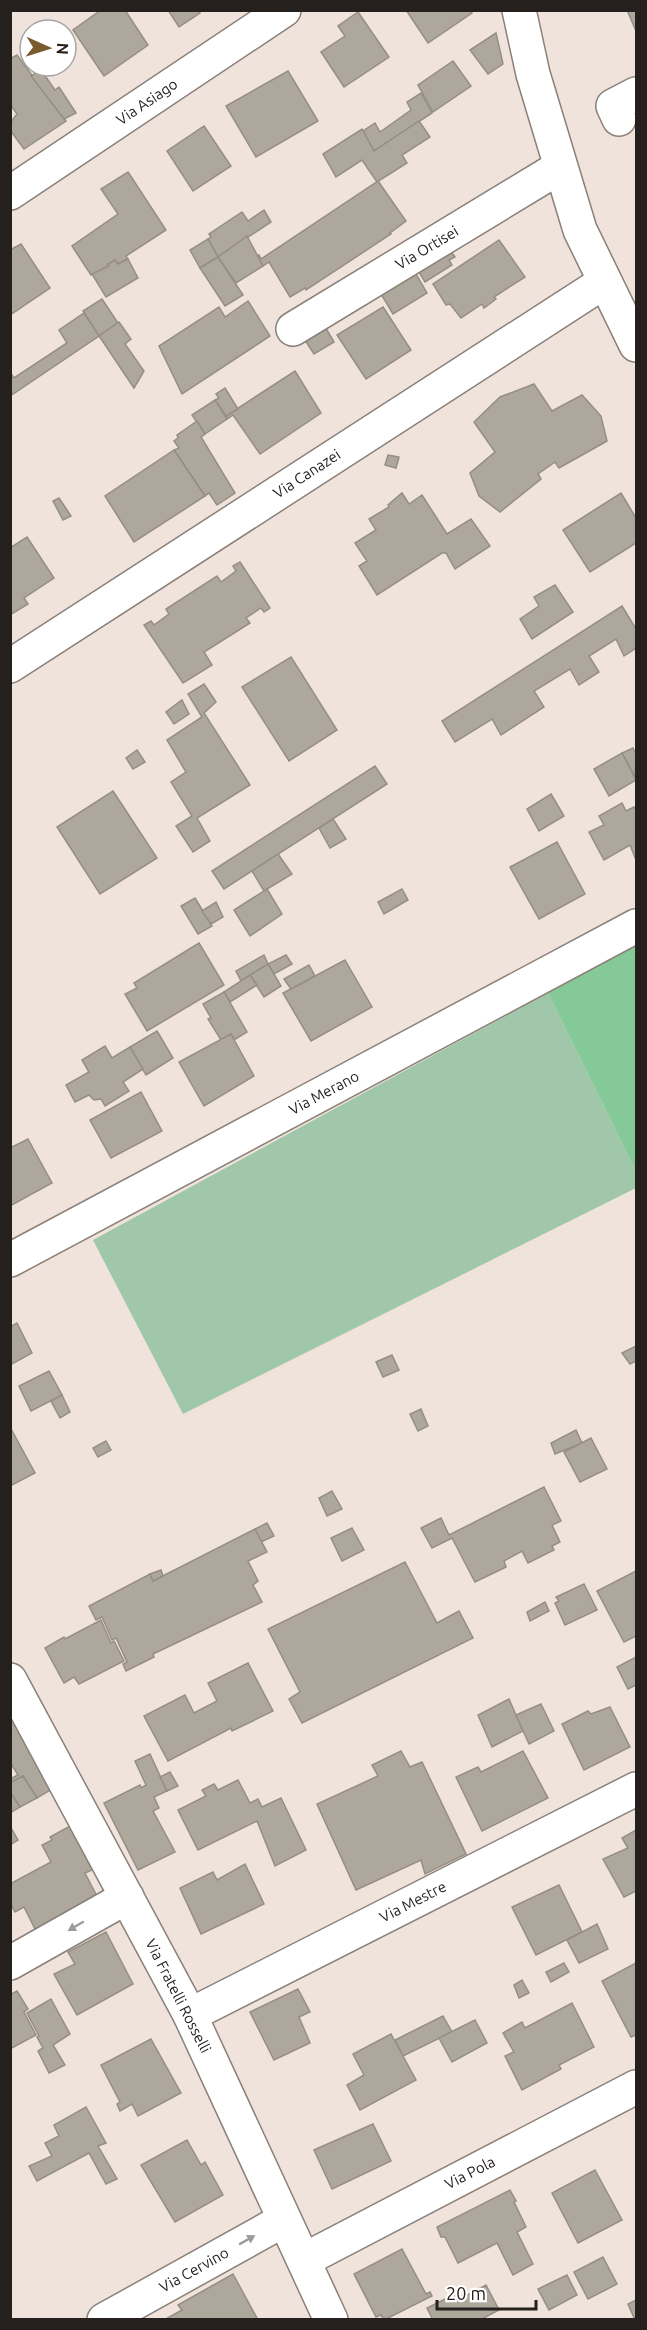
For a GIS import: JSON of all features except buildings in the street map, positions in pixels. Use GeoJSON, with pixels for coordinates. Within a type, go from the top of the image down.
{"type":"FeatureCollection","features":[{"type":"Feature","properties":{"kind":"street","name":"Via Asiago"},"geometry":{"type":"LineString","coordinates":[[10,193],[284,10]]}},
{"type":"Feature","properties":{"kind":"street"},"geometry":{"type":"LineString","coordinates":[[519,10],[533,74],[579,230],[636,345]]}},
{"type":"Feature","properties":{"kind":"street","name":"Via Ortisei"},"geometry":{"type":"LineString","coordinates":[[293,329],[560,167]]}},
{"type":"Feature","properties":{"kind":"street","name":"Via Canazei"},"geometry":{"type":"LineString","coordinates":[[10,666],[604,282]]}},
{"type":"Feature","properties":{"kind":"street","name":"Via Merano"},"geometry":{"type":"LineString","coordinates":[[10,1260],[636,926]]}},
{"type":"Feature","properties":{"kind":"street","name":"Via Fratelli Rosselli"},"geometry":{"type":"LineString","coordinates":[[10,1680],[190,2015],[331,2319]]}},
{"type":"Feature","properties":{"kind":"street","name":"Via Mestre"},"geometry":{"type":"LineString","coordinates":[[190,2015],[636,1789]]}},
{"type":"Feature","properties":{"kind":"street"},"geometry":{"type":"LineString","coordinates":[[10,1963],[127,1897]]}},
{"type":"Feature","properties":{"kind":"street","name":"Via Pola"},"geometry":{"type":"LineString","coordinates":[[304,2260],[636,2087]]}},
{"type":"Feature","properties":{"kind":"street","name":"Via Cervino"},"geometry":{"type":"LineString","coordinates":[[104,2319],[284,2220]]}},
{"type":"Feature","properties":{"kind":"green space"},"geometry":{"type":"Polygon","coordinates":[[[636,944],[636,1171],[548,993],[636,944]]]}},
{"type":"Feature","properties":{"kind":"green space"},"geometry":{"type":"Polygon","coordinates":[[[548,993],[636,1171],[636,1188],[183,1414],[93,1240],[548,993]]]}}]}
